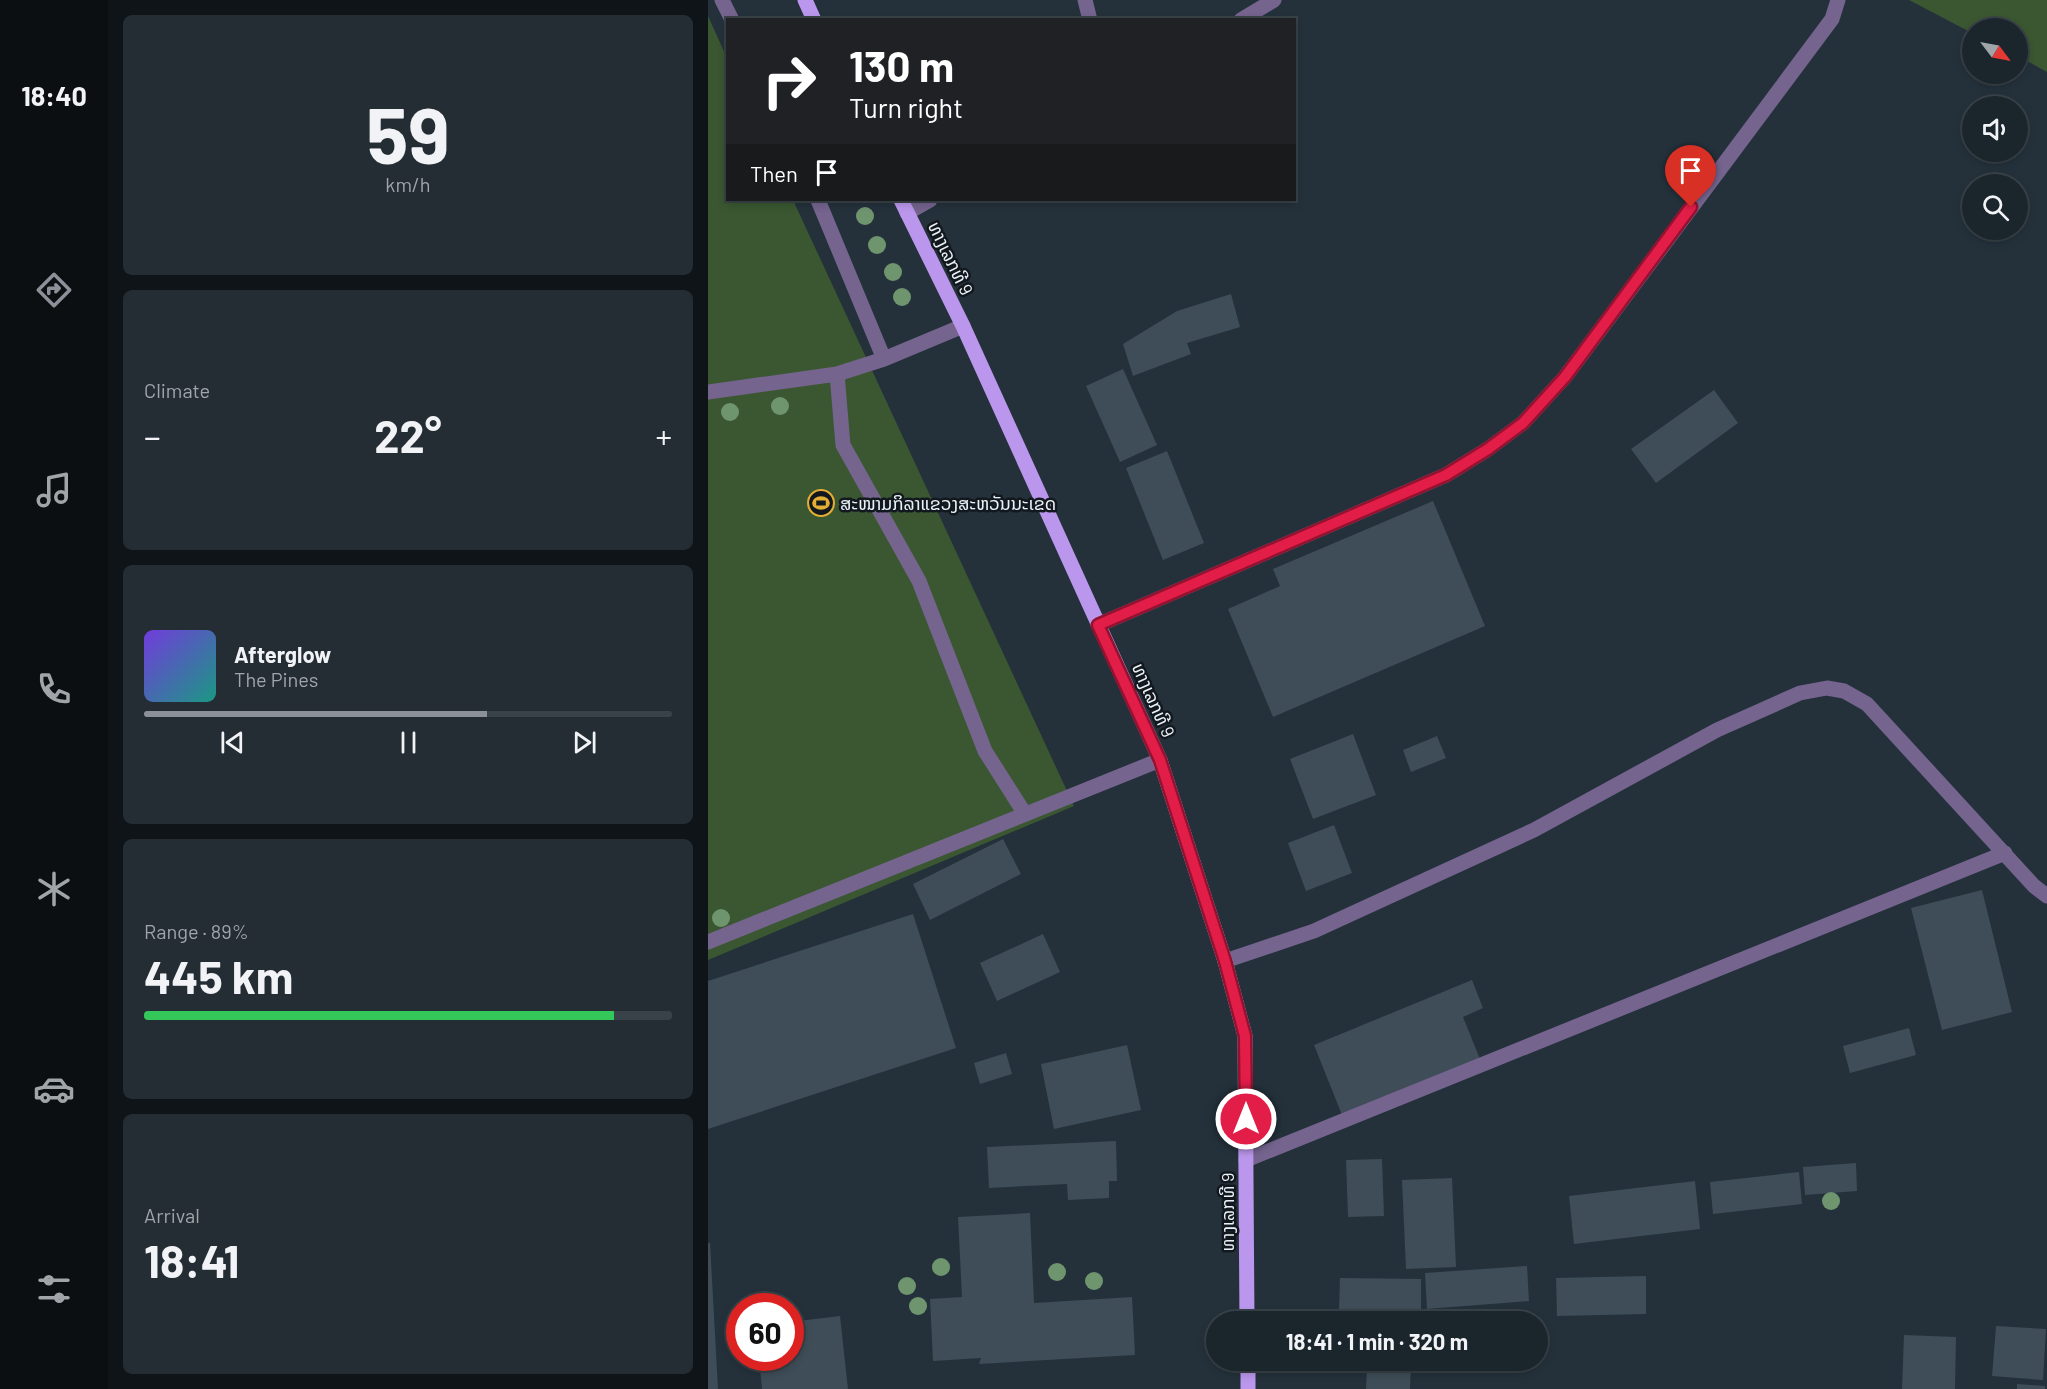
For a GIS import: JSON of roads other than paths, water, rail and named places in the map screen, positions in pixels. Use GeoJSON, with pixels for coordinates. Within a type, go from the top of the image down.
{"type":"FeatureCollection","features":[{"type":"Feature","properties":{"kind":"main road"},"geometry":{"type":"LineString","coordinates":[[805,0],[813,18]]}},
{"type":"Feature","properties":{"kind":"main road","name":"ທາງເລກທີ 9"},"geometry":{"type":"LineString","coordinates":[[904,206],[963,326],[1160,760],[1225,961],[1245,1036],[1247,1311]]}},
{"type":"Feature","properties":{"kind":"main road"},"geometry":{"type":"LineString","coordinates":[[1248,1371],[1248,1389]]}},
{"type":"Feature","properties":{"kind":"street"},"geometry":{"type":"LineString","coordinates":[[722,0],[731,18]]}},
{"type":"Feature","properties":{"kind":"street"},"geometry":{"type":"LineString","coordinates":[[1085,0],[1090,18]]}},
{"type":"Feature","properties":{"kind":"street"},"geometry":{"type":"LineString","coordinates":[[1243,18],[1274,0]]}},
{"type":"Feature","properties":{"kind":"street"},"geometry":{"type":"LineString","coordinates":[[1098,625],[1446,475],[1488,449],[1523,423],[1565,377],[1832,19],[1838,0]]}},
{"type":"Feature","properties":{"kind":"street"},"geometry":{"type":"LineString","coordinates":[[818,201],[884,359]]}},
{"type":"Feature","properties":{"kind":"street"},"geometry":{"type":"LineString","coordinates":[[904,206],[926,201]]}},
{"type":"Feature","properties":{"kind":"street"},"geometry":{"type":"LineString","coordinates":[[708,392],[837,374],[884,359],[963,326]]}},
{"type":"Feature","properties":{"kind":"street"},"geometry":{"type":"LineString","coordinates":[[837,374],[843,445],[918,581],[985,751],[1025,814]]}},
{"type":"Feature","properties":{"kind":"street"},"geometry":{"type":"LineString","coordinates":[[1225,961],[1325,926],[1534,830],[1717,730],[1800,693],[1827,688],[1845,691],[1867,705],[2034,886],[2047,896]]}},
{"type":"Feature","properties":{"kind":"street"},"geometry":{"type":"LineString","coordinates":[[708,942],[1160,760]]}},
{"type":"Feature","properties":{"kind":"street"},"geometry":{"type":"LineString","coordinates":[[1246,1160],[2005,853]]}},
{"type":"Feature","properties":{"kind":"place","name":"ສະໜາມກິລາແຂວງສະຫວັນນະເຂດ"},"geometry":{"type":"Point","coordinates":[821,503]}}]}
